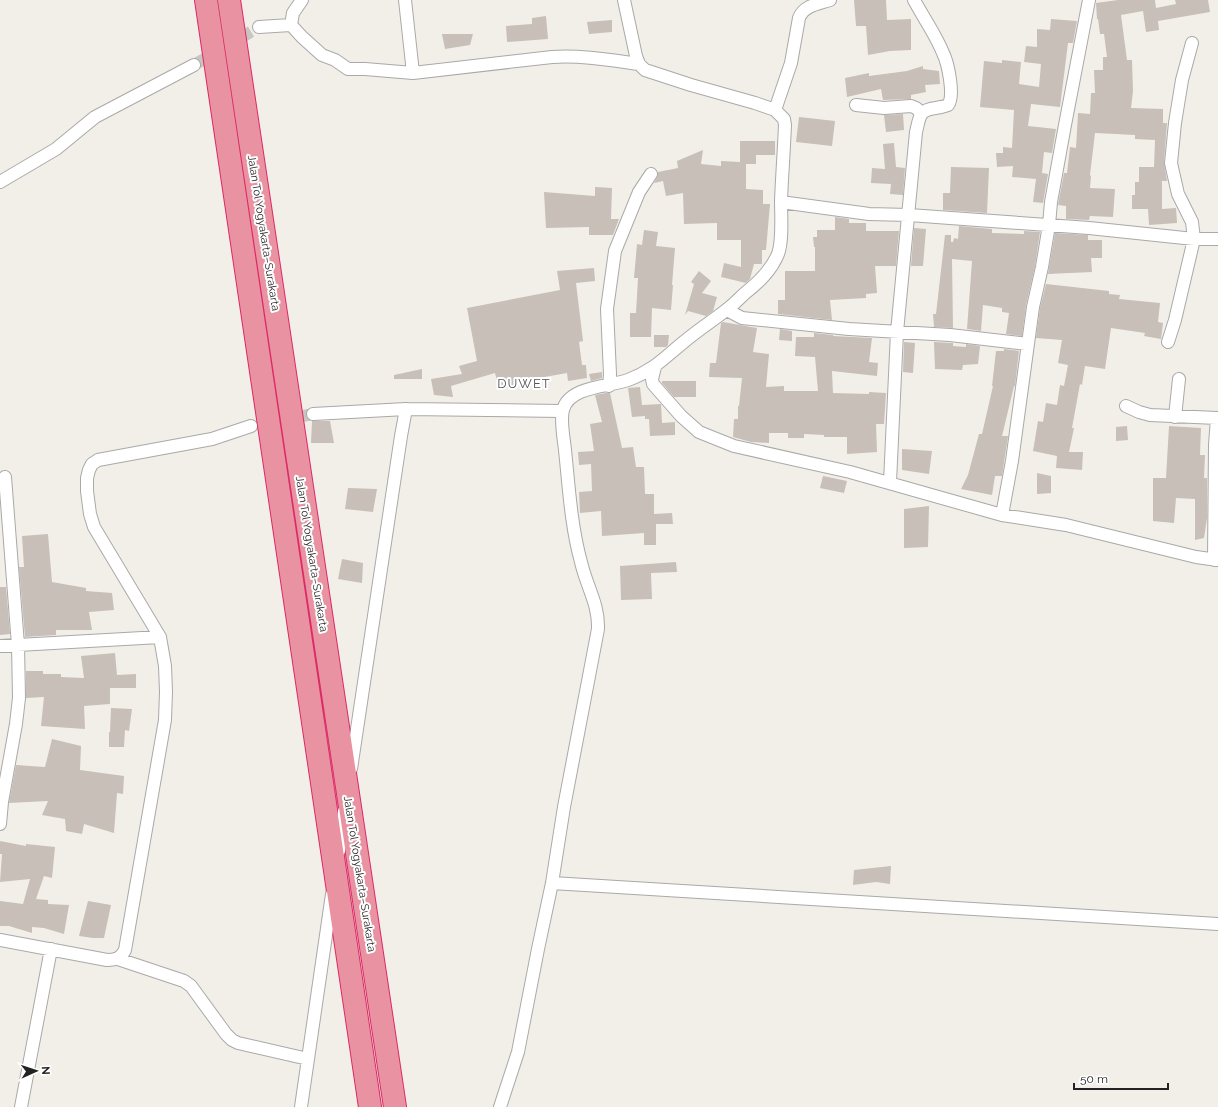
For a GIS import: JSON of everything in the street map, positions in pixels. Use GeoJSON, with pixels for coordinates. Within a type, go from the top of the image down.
{"type":"FeatureCollection","features":[{"type":"Feature","properties":{"kind":"highway","name":"Jalan Tol Yogyakarta–Surakarta"},"geometry":{"type":"LineString","coordinates":[[206,0],[370,1107]]}},
{"type":"Feature","properties":{"kind":"highway","name":"Jalan Tol Yogyakarta–Surakarta"},"geometry":{"type":"LineString","coordinates":[[229,0],[395,1107]]}},
{"type":"Feature","properties":{"kind":"street"},"geometry":{"type":"LineString","coordinates":[[291,25],[293,13],[302,0]]}},
{"type":"Feature","properties":{"kind":"street"},"geometry":{"type":"LineString","coordinates":[[405,0],[413,74]]}},
{"type":"Feature","properties":{"kind":"street"},"geometry":{"type":"LineString","coordinates":[[507,1107],[500,1107],[518,1052],[552,883],[564,807],[598,629],[593,599],[581,563],[571,511],[562,411],[566,402],[572,396],[591,388],[609,386],[628,380],[655,367],[684,341],[727,310],[757,283],[772,267],[778,252],[781,228],[784,119],[775,110],[755,102],[645,70],[639,64],[636,56],[624,0]]}},
{"type":"Feature","properties":{"kind":"street"},"geometry":{"type":"LineString","coordinates":[[775,110],[791,63],[801,13],[808,8],[830,0]]}},
{"type":"Feature","properties":{"kind":"street"},"geometry":{"type":"LineString","coordinates":[[890,482],[897,332],[916,132],[921,114],[927,109],[944,107],[948,105],[951,98],[950,79],[944,53],[914,0]]}},
{"type":"Feature","properties":{"kind":"street"},"geometry":{"type":"LineString","coordinates":[[1002,515],[1013,454],[1033,307],[1049,225],[1051,202],[1059,156],[1089,0]]}},
{"type":"Feature","properties":{"kind":"street"},"geometry":{"type":"LineString","coordinates":[[259,28],[291,25]]}},
{"type":"Feature","properties":{"kind":"street"},"geometry":{"type":"LineString","coordinates":[[291,25],[322,55],[335,60],[348,69],[366,69],[413,74],[569,56],[639,64]]}},
{"type":"Feature","properties":{"kind":"street"},"geometry":{"type":"LineString","coordinates":[[1168,342],[1177,312],[1194,239],[1192,222],[1178,194],[1171,164],[1175,123],[1182,80],[1192,43]]}},
{"type":"Feature","properties":{"kind":"street"},"geometry":{"type":"LineString","coordinates":[[0,182],[56,150],[95,117],[194,65]]}},
{"type":"Feature","properties":{"kind":"street"},"geometry":{"type":"LineString","coordinates":[[856,105],[884,108],[911,106],[916,108],[921,114]]}},
{"type":"Feature","properties":{"kind":"street"},"geometry":{"type":"LineString","coordinates":[[609,386],[610,374],[607,308],[616,251],[639,192],[651,174]]}},
{"type":"Feature","properties":{"kind":"street"},"geometry":{"type":"LineString","coordinates":[[781,202],[869,214],[909,215],[1049,225],[1194,239],[1218,239]]}},
{"type":"Feature","properties":{"kind":"street"},"geometry":{"type":"LineString","coordinates":[[727,310],[742,318],[849,329],[950,335],[1028,344]]}},
{"type":"Feature","properties":{"kind":"street"},"geometry":{"type":"LineString","coordinates":[[655,367],[652,379],[653,384],[681,416],[699,432],[734,446],[890,482],[1002,515],[1066,525],[1196,557],[1216,560],[1215,445],[1218,418],[1150,415],[1126,406]]}},
{"type":"Feature","properties":{"kind":"street"},"geometry":{"type":"LineString","coordinates":[[1175,417],[1179,379]]}},
{"type":"Feature","properties":{"kind":"street"},"geometry":{"type":"LineString","coordinates":[[628,380],[653,384]]}},
{"type":"Feature","properties":{"kind":"street"},"geometry":{"type":"LineString","coordinates":[[313,414],[406,409],[562,411]]}},
{"type":"Feature","properties":{"kind":"street"},"geometry":{"type":"LineString","coordinates":[[301,1107],[364,680],[406,409]]}},
{"type":"Feature","properties":{"kind":"street"},"geometry":{"type":"LineString","coordinates":[[118,959],[125,950],[165,720],[165,672],[160,637],[94,527],[88,502],[87,478],[92,464],[98,460],[212,438],[251,426]]}},
{"type":"Feature","properties":{"kind":"street"},"geometry":{"type":"LineString","coordinates":[[0,824],[1,802],[16,724],[19,698],[18,645],[5,477]]}},
{"type":"Feature","properties":{"kind":"street"},"geometry":{"type":"LineString","coordinates":[[0,646],[160,637]]}},
{"type":"Feature","properties":{"kind":"street"},"geometry":{"type":"LineString","coordinates":[[552,883],[1218,924]]}},
{"type":"Feature","properties":{"kind":"street"},"geometry":{"type":"LineString","coordinates":[[0,940],[107,960],[118,959],[184,981],[191,986],[232,1040],[238,1043],[308,1058]]}},
{"type":"Feature","properties":{"kind":"street"},"geometry":{"type":"LineString","coordinates":[[21,1107],[51,949]]}},
{"type":"Feature","properties":{"kind":"building"},"geometry":{"type":"Polygon","coordinates":[[[854,0],[886,0],[887,20],[911,19],[911,50],[890,51],[868,55],[866,26],[856,26],[854,0]]]}},
{"type":"Feature","properties":{"kind":"building"},"geometry":{"type":"Polygon","coordinates":[[[1118,0],[1155,0],[1156,8],[1176,4],[1175,0],[1208,0],[1210,12],[1158,21],[1159,30],[1146,32],[1143,11],[1121,15],[1127,60],[1132,60],[1133,91],[1131,108],[1163,109],[1163,123],[1167,123],[1164,162],[1167,181],[1162,181],[1162,209],[1176,208],[1177,223],[1149,225],[1148,209],[1132,209],[1132,195],[1135,195],[1135,182],[1139,182],[1139,167],[1154,167],[1155,140],[1135,139],[1135,135],[1095,133],[1090,188],[1115,189],[1113,217],[1090,216],[1089,220],[1066,219],[1066,206],[1058,205],[1064,173],[1067,173],[1070,147],[1076,148],[1078,113],[1090,114],[1091,93],[1095,93],[1094,70],[1103,70],[1103,57],[1107,57],[1104,34],[1100,34],[1096,3],[1118,0]]]}},
{"type":"Feature","properties":{"kind":"building"},"geometry":{"type":"Polygon","coordinates":[[[546,16],[548,39],[507,42],[506,26],[532,24],[532,18],[546,16]]]}},
{"type":"Feature","properties":{"kind":"building"},"geometry":{"type":"Polygon","coordinates":[[[1051,19],[1077,21],[1073,43],[1068,43],[1060,107],[1031,104],[1028,126],[1056,129],[1052,153],[1044,152],[1042,173],[1048,174],[1043,203],[1033,202],[1036,179],[1012,177],[1013,166],[997,167],[996,153],[1003,153],[1003,147],[1012,148],[1014,110],[980,107],[984,61],[1002,63],[1002,60],[1021,62],[1019,84],[1039,87],[1041,64],[1024,62],[1026,46],[1037,47],[1037,29],[1050,30],[1051,19]]]}},
{"type":"Feature","properties":{"kind":"building"},"geometry":{"type":"Polygon","coordinates":[[[612,20],[612,32],[589,34],[587,22],[612,20]]]}},
{"type":"Feature","properties":{"kind":"building"},"geometry":{"type":"Polygon","coordinates":[[[442,34],[473,34],[470,45],[445,49],[442,34]]]}},
{"type":"Feature","properties":{"kind":"building"},"geometry":{"type":"Polygon","coordinates":[[[923,66],[923,69],[939,71],[940,84],[925,85],[926,92],[911,95],[911,99],[883,100],[881,89],[847,97],[845,78],[869,73],[869,76],[907,71],[923,66]]]}},
{"type":"Feature","properties":{"kind":"building"},"geometry":{"type":"Polygon","coordinates":[[[903,114],[904,130],[886,132],[884,115],[903,114]]]}},
{"type":"Feature","properties":{"kind":"building"},"geometry":{"type":"Polygon","coordinates":[[[799,117],[835,121],[832,146],[796,142],[799,117]]]}},
{"type":"Feature","properties":{"kind":"building"},"geometry":{"type":"Polygon","coordinates":[[[740,141],[775,141],[775,155],[756,155],[756,164],[746,164],[746,189],[763,190],[763,204],[770,204],[766,250],[762,250],[762,264],[754,264],[750,279],[746,283],[721,277],[724,263],[741,267],[741,240],[717,240],[717,223],[684,224],[683,193],[666,196],[663,181],[654,183],[658,172],[678,168],[677,161],[703,150],[701,164],[721,166],[721,161],[740,162],[740,141]]]}},
{"type":"Feature","properties":{"kind":"building"},"geometry":{"type":"Polygon","coordinates":[[[894,143],[896,167],[905,168],[903,195],[890,194],[891,184],[871,183],[872,168],[885,169],[883,144],[894,143]]]}},
{"type":"Feature","properties":{"kind":"building"},"geometry":{"type":"Polygon","coordinates":[[[951,167],[989,168],[987,213],[943,210],[943,193],[950,193],[951,167]]]}},
{"type":"Feature","properties":{"kind":"building"},"geometry":{"type":"Polygon","coordinates":[[[595,187],[612,188],[611,219],[619,219],[613,235],[589,235],[589,227],[546,228],[544,192],[595,196],[595,187]]]}},
{"type":"Feature","properties":{"kind":"building"},"geometry":{"type":"Polygon","coordinates":[[[835,217],[849,219],[849,223],[866,223],[866,231],[899,231],[896,266],[875,266],[877,293],[866,294],[866,298],[830,300],[832,320],[778,314],[778,300],[785,300],[785,271],[815,271],[815,247],[813,237],[817,237],[817,230],[835,230],[835,217]]]}},
{"type":"Feature","properties":{"kind":"building"},"geometry":{"type":"Polygon","coordinates":[[[959,226],[992,229],[992,233],[1024,234],[1024,231],[1040,232],[1035,266],[1026,305],[1022,336],[1006,334],[1009,313],[1002,312],[1002,308],[983,305],[981,331],[967,329],[972,261],[952,259],[953,328],[934,327],[933,314],[936,314],[945,235],[951,235],[951,242],[953,242],[954,238],[958,239],[959,226]]]}},
{"type":"Feature","properties":{"kind":"building"},"geometry":{"type":"Polygon","coordinates":[[[914,228],[926,229],[923,266],[911,266],[914,228]]]}},
{"type":"Feature","properties":{"kind":"building"},"geometry":{"type":"Polygon","coordinates":[[[644,230],[658,232],[656,246],[675,248],[671,310],[652,308],[651,337],[630,337],[630,313],[636,313],[638,278],[634,278],[637,244],[642,245],[644,230]]]}},
{"type":"Feature","properties":{"kind":"building"},"geometry":{"type":"Polygon","coordinates":[[[1055,233],[1088,235],[1088,240],[1102,240],[1102,258],[1091,258],[1092,272],[1048,274],[1055,233]]]}},
{"type":"Feature","properties":{"kind":"building"},"geometry":{"type":"Polygon","coordinates":[[[594,268],[595,281],[576,283],[583,341],[579,342],[582,365],[586,365],[587,378],[568,381],[567,373],[539,377],[515,383],[516,385],[499,390],[495,373],[451,386],[453,397],[434,395],[431,379],[462,374],[459,366],[477,361],[467,308],[560,290],[557,271],[594,268]]]}},
{"type":"Feature","properties":{"kind":"building"},"geometry":{"type":"Polygon","coordinates":[[[699,271],[711,281],[702,293],[717,297],[713,311],[706,316],[688,311],[685,315],[694,284],[691,282],[699,271]]]}},
{"type":"Feature","properties":{"kind":"building"},"geometry":{"type":"Polygon","coordinates":[[[1046,284],[1109,291],[1109,294],[1120,295],[1119,299],[1160,303],[1158,322],[1163,323],[1161,339],[1144,336],[1145,333],[1111,328],[1105,369],[1085,366],[1082,385],[1080,384],[1069,452],[1083,452],[1082,470],[1056,468],[1057,456],[1033,451],[1038,421],[1043,422],[1046,403],[1057,405],[1060,385],[1064,386],[1068,365],[1058,363],[1062,340],[1036,338],[1040,308],[1046,284]]]}},
{"type":"Feature","properties":{"kind":"building"},"geometry":{"type":"Polygon","coordinates":[[[723,322],[757,328],[753,352],[769,354],[766,387],[784,386],[784,391],[818,391],[815,357],[795,356],[796,337],[814,337],[814,333],[833,336],[872,338],[869,362],[878,363],[877,376],[832,371],[833,393],[886,393],[884,424],[876,424],[877,452],[847,454],[847,437],[824,437],[824,435],[804,434],[804,438],[788,438],[788,433],[769,433],[769,443],[751,442],[733,437],[734,419],[738,419],[738,406],[742,378],[709,377],[710,363],[716,363],[721,323],[723,322]]]}},
{"type":"Feature","properties":{"kind":"building"},"geometry":{"type":"Polygon","coordinates":[[[780,329],[792,331],[792,341],[779,340],[780,329]]]}},
{"type":"Feature","properties":{"kind":"building"},"geometry":{"type":"Polygon","coordinates":[[[654,335],[669,335],[668,345],[666,347],[654,347],[654,335]]]}},
{"type":"Feature","properties":{"kind":"building"},"geometry":{"type":"Polygon","coordinates":[[[904,342],[915,343],[913,373],[903,372],[904,342]]]}},
{"type":"Feature","properties":{"kind":"building"},"geometry":{"type":"Polygon","coordinates":[[[934,342],[953,343],[953,346],[966,347],[966,344],[980,346],[978,364],[963,365],[962,370],[935,369],[934,342]]]}},
{"type":"Feature","properties":{"kind":"building"},"geometry":{"type":"Polygon","coordinates":[[[1004,349],[1019,351],[1015,386],[1002,436],[1008,436],[1002,476],[995,476],[992,495],[961,489],[968,475],[979,434],[982,434],[993,386],[996,351],[1004,351],[1004,349]]]}},
{"type":"Feature","properties":{"kind":"building"},"geometry":{"type":"Polygon","coordinates":[[[422,369],[422,379],[394,379],[394,375],[422,369]]]}},
{"type":"Feature","properties":{"kind":"building"},"geometry":{"type":"Polygon","coordinates":[[[602,372],[602,378],[591,381],[589,374],[602,372]]]}},
{"type":"Feature","properties":{"kind":"building"},"geometry":{"type":"Polygon","coordinates":[[[662,381],[696,381],[696,397],[674,397],[662,381]]]}},
{"type":"Feature","properties":{"kind":"building"},"geometry":{"type":"Polygon","coordinates":[[[640,387],[642,405],[661,404],[662,423],[675,422],[675,435],[650,436],[649,419],[645,419],[645,416],[632,417],[628,388],[640,387]]]}},
{"type":"Feature","properties":{"kind":"building"},"geometry":{"type":"Polygon","coordinates":[[[610,393],[622,448],[633,447],[636,467],[644,467],[645,494],[654,494],[654,514],[672,513],[673,524],[656,524],[656,545],[644,545],[644,533],[602,536],[601,511],[580,513],[579,492],[592,491],[591,464],[579,465],[578,452],[594,451],[590,424],[602,422],[595,395],[610,393]]]}},
{"type":"Feature","properties":{"kind":"building"},"geometry":{"type":"Polygon","coordinates":[[[312,421],[330,421],[334,443],[311,443],[312,421]]]}},
{"type":"Feature","properties":{"kind":"building"},"geometry":{"type":"Polygon","coordinates":[[[1127,426],[1128,440],[1116,441],[1116,427],[1127,426]]]}},
{"type":"Feature","properties":{"kind":"building"},"geometry":{"type":"Polygon","coordinates":[[[1169,426],[1201,428],[1200,455],[1205,455],[1204,478],[1207,478],[1207,518],[1204,538],[1195,540],[1195,499],[1176,498],[1174,523],[1153,521],[1153,478],[1166,478],[1169,426]]]}},
{"type":"Feature","properties":{"kind":"building"},"geometry":{"type":"Polygon","coordinates":[[[902,449],[932,451],[929,474],[902,470],[902,449]]]}},
{"type":"Feature","properties":{"kind":"building"},"geometry":{"type":"Polygon","coordinates":[[[1037,473],[1051,476],[1051,493],[1037,494],[1037,473]]]}},
{"type":"Feature","properties":{"kind":"building"},"geometry":{"type":"Polygon","coordinates":[[[823,476],[847,481],[844,493],[820,488],[823,476]]]}},
{"type":"Feature","properties":{"kind":"building"},"geometry":{"type":"Polygon","coordinates":[[[348,488],[377,489],[373,512],[345,509],[348,488]]]}},
{"type":"Feature","properties":{"kind":"building"},"geometry":{"type":"Polygon","coordinates":[[[929,506],[928,547],[904,548],[904,509],[929,506]]]}},
{"type":"Feature","properties":{"kind":"building"},"geometry":{"type":"Polygon","coordinates":[[[48,534],[52,582],[86,588],[86,591],[112,593],[114,610],[89,612],[92,630],[56,630],[56,635],[25,637],[19,567],[24,567],[22,536],[48,534]]]}},
{"type":"Feature","properties":{"kind":"building"},"geometry":{"type":"Polygon","coordinates":[[[342,559],[363,563],[362,583],[338,579],[342,559]]]}},
{"type":"Feature","properties":{"kind":"building"},"geometry":{"type":"Polygon","coordinates":[[[676,562],[677,572],[651,573],[652,599],[621,600],[620,566],[676,562]]]}},
{"type":"Feature","properties":{"kind":"building"},"geometry":{"type":"Polygon","coordinates":[[[0,587],[6,587],[10,634],[0,635],[0,587]]]}},
{"type":"Feature","properties":{"kind":"building"},"geometry":{"type":"Polygon","coordinates":[[[115,653],[117,675],[136,674],[136,688],[110,688],[110,704],[84,706],[85,729],[41,726],[44,697],[26,698],[26,671],[43,671],[43,674],[61,674],[61,677],[84,678],[81,656],[115,653]]]}},
{"type":"Feature","properties":{"kind":"building"},"geometry":{"type":"Polygon","coordinates":[[[111,708],[132,709],[129,731],[125,730],[124,747],[109,747],[111,708]]]}},
{"type":"Feature","properties":{"kind":"building"},"geometry":{"type":"Polygon","coordinates":[[[52,739],[81,746],[80,770],[124,776],[123,794],[117,793],[114,833],[84,824],[82,834],[66,831],[65,819],[42,815],[48,801],[9,803],[16,765],[45,767],[52,739]]]}},
{"type":"Feature","properties":{"kind":"building"},"geometry":{"type":"Polygon","coordinates":[[[0,841],[26,846],[26,844],[55,847],[52,878],[44,876],[36,899],[48,900],[48,904],[69,905],[64,934],[44,928],[32,927],[32,933],[9,926],[0,926],[0,901],[23,904],[30,879],[0,882],[2,854],[0,854],[0,841]]]}},
{"type":"Feature","properties":{"kind":"building"},"geometry":{"type":"Polygon","coordinates":[[[891,866],[890,884],[876,882],[853,885],[854,870],[891,866]]]}},
{"type":"Feature","properties":{"kind":"building"},"geometry":{"type":"Polygon","coordinates":[[[88,901],[111,905],[104,938],[79,936],[88,901]]]}},
{"type":"Feature","properties":{"kind":"tunnel"},"geometry":{"type":"LineString","coordinates":[[194,65],[259,27]]}},
{"type":"Feature","properties":{"kind":"tunnel"},"geometry":{"type":"LineString","coordinates":[[263,424],[313,414]]}},
{"type":"Feature","properties":{"kind":"district","name":"DUWET"},"geometry":{"type":"Point","coordinates":[524,383]}}]}
